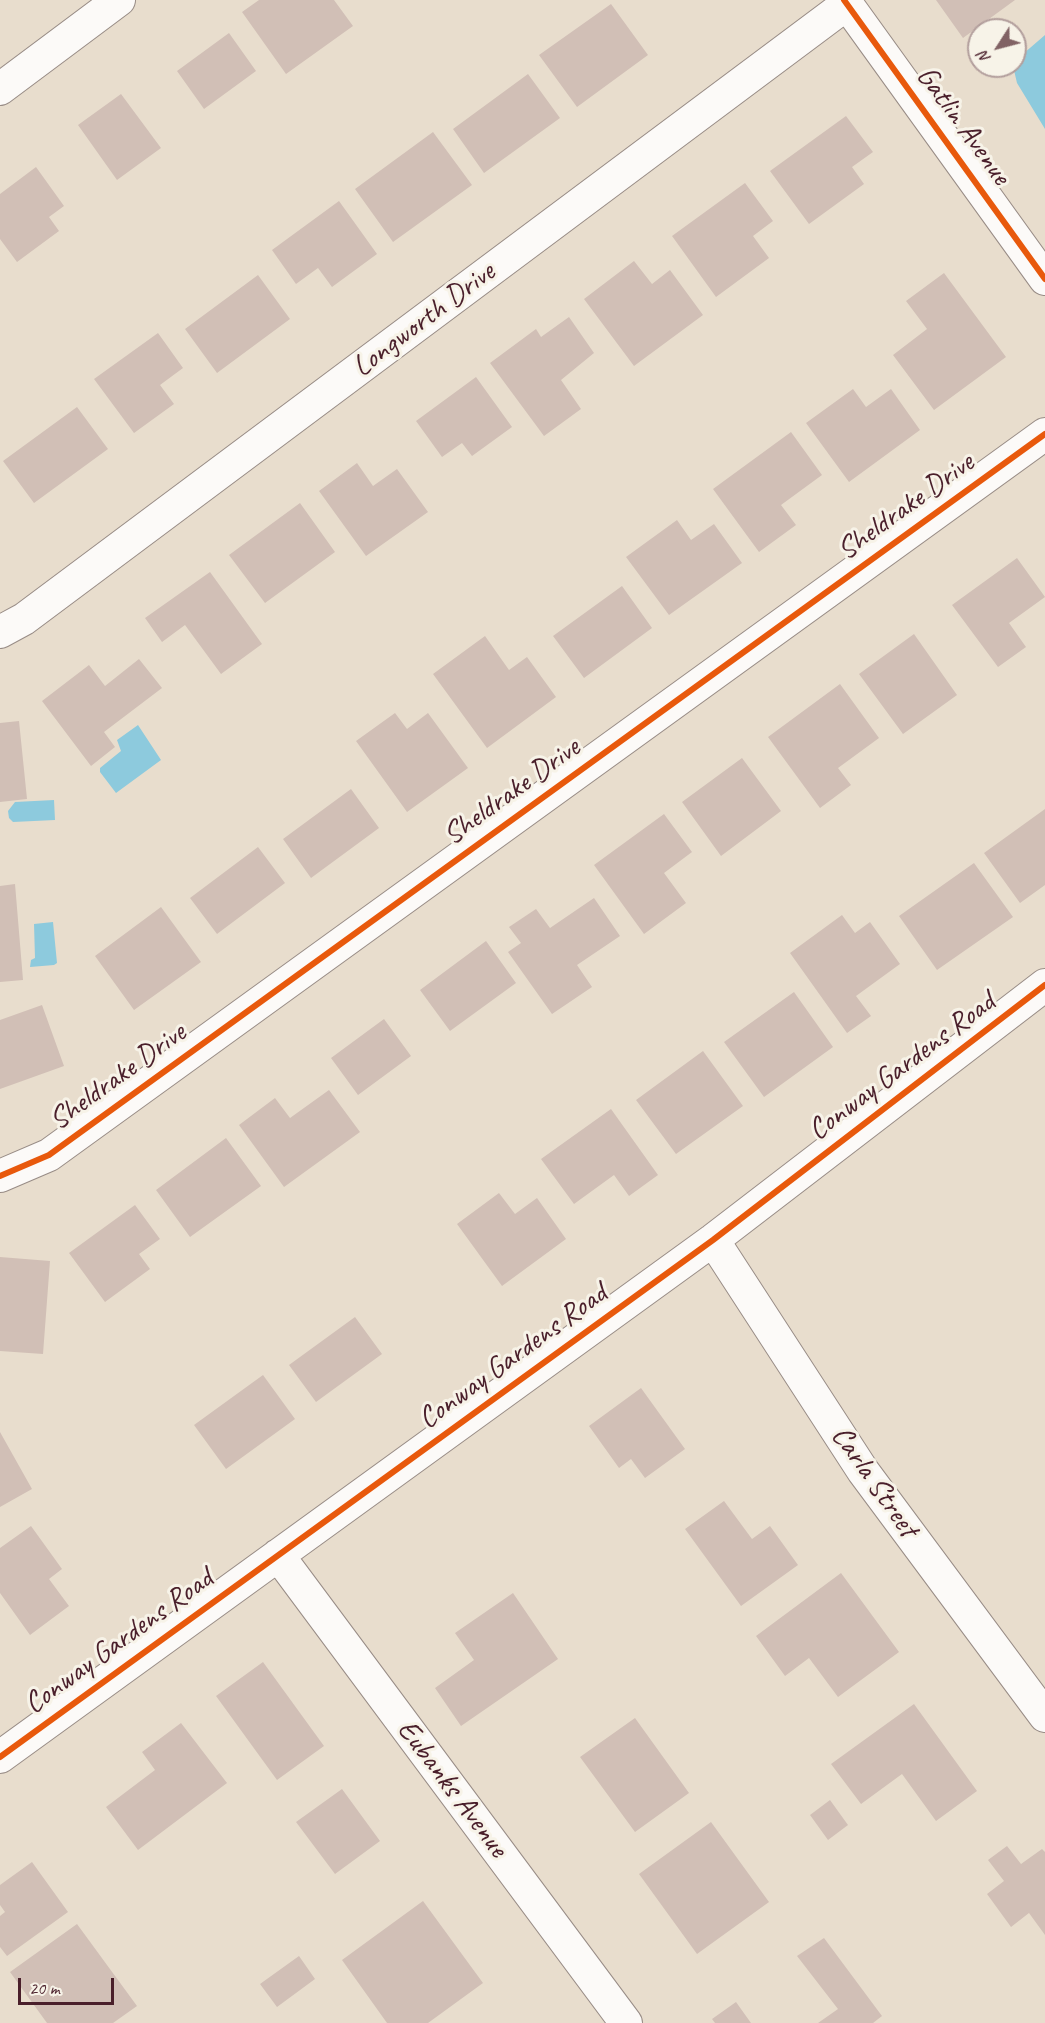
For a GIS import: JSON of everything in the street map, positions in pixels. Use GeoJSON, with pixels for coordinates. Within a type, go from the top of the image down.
{"type":"FeatureCollection","features":[{"type":"Feature","properties":{"kind":"street"},"geometry":{"type":"LineString","coordinates":[[0,89],[119,0]]}},
{"type":"Feature","properties":{"kind":"street","name":"Gatlin Avenue"},"geometry":{"type":"LineString","coordinates":[[845,2],[1045,279]]}},
{"type":"Feature","properties":{"kind":"street","name":"Longworth Drive"},"geometry":{"type":"LineString","coordinates":[[0,632],[24,619],[845,2]]}},
{"type":"Feature","properties":{"kind":"street","name":"Sheldrake Drive"},"geometry":{"type":"LineString","coordinates":[[0,1176],[49,1155],[1045,434]]}},
{"type":"Feature","properties":{"kind":"street","name":"Conway Gardens Road"},"geometry":{"type":"LineString","coordinates":[[4,1745],[278,1555],[713,1240],[1045,985]]}},
{"type":"Feature","properties":{"kind":"street","name":"Carla Street"},"geometry":{"type":"LineString","coordinates":[[713,1240],[863,1471],[1045,1716]]}},
{"type":"Feature","properties":{"kind":"street","name":"Eubanks Avenue"},"geometry":{"type":"LineString","coordinates":[[278,1555],[626,2023]]}},
{"type":"Feature","properties":{"kind":"water"},"geometry":{"type":"Polygon","coordinates":[[[1045,35],[1045,129],[1016,78],[1027,78],[1027,51],[1045,35]]]}},
{"type":"Feature","properties":{"kind":"water"},"geometry":{"type":"Polygon","coordinates":[[[138,725],[161,760],[116,793],[100,772],[100,768],[121,751],[117,740],[138,725]]]}},
{"type":"Feature","properties":{"kind":"water"},"geometry":{"type":"Polygon","coordinates":[[[54,800],[55,820],[13,822],[9,818],[8,811],[15,802],[54,800]]]}},
{"type":"Feature","properties":{"kind":"water"},"geometry":{"type":"Polygon","coordinates":[[[53,922],[57,963],[30,967],[31,960],[35,958],[34,924],[53,922]]]}},
{"type":"Feature","properties":{"kind":"building"},"geometry":{"type":"Polygon","coordinates":[[[259,0],[334,0],[353,26],[286,74],[242,12],[259,0]]]}},
{"type":"Feature","properties":{"kind":"building"},"geometry":{"type":"Polygon","coordinates":[[[936,0],[1015,0],[990,18],[967,18],[967,35],[963,38],[936,0]]]}},
{"type":"Feature","properties":{"kind":"building"},"geometry":{"type":"Polygon","coordinates":[[[611,4],[648,55],[577,107],[539,55],[611,4]]]}},
{"type":"Feature","properties":{"kind":"building"},"geometry":{"type":"Polygon","coordinates":[[[229,33],[256,71],[204,109],[177,71],[229,33]]]}},
{"type":"Feature","properties":{"kind":"building"},"geometry":{"type":"Polygon","coordinates":[[[528,74],[560,118],[484,173],[453,129],[528,74]]]}},
{"type":"Feature","properties":{"kind":"building"},"geometry":{"type":"Polygon","coordinates":[[[121,94],[161,148],[117,180],[78,125],[121,94]]]}},
{"type":"Feature","properties":{"kind":"building"},"geometry":{"type":"Polygon","coordinates":[[[846,116],[873,152],[852,167],[864,184],[809,224],[770,171],[846,116]]]}},
{"type":"Feature","properties":{"kind":"building"},"geometry":{"type":"Polygon","coordinates":[[[433,132],[472,185],[393,242],[355,189],[433,132]]]}},
{"type":"Feature","properties":{"kind":"building"},"geometry":{"type":"Polygon","coordinates":[[[36,167],[64,206],[49,217],[59,231],[17,262],[0,239],[0,194],[36,167]]]}},
{"type":"Feature","properties":{"kind":"building"},"geometry":{"type":"Polygon","coordinates":[[[745,183],[773,221],[753,236],[769,258],[716,297],[672,236],[745,183]]]}},
{"type":"Feature","properties":{"kind":"building"},"geometry":{"type":"Polygon","coordinates":[[[339,201],[377,254],[332,287],[318,268],[296,284],[272,250],[339,201]]]}},
{"type":"Feature","properties":{"kind":"building"},"geometry":{"type":"Polygon","coordinates":[[[634,261],[652,284],[670,270],[703,315],[634,366],[584,299],[634,261]]]}},
{"type":"Feature","properties":{"kind":"building"},"geometry":{"type":"Polygon","coordinates":[[[944,273],[1006,357],[934,410],[893,355],[927,329],[906,301],[944,273]]]}},
{"type":"Feature","properties":{"kind":"building"},"geometry":{"type":"Polygon","coordinates":[[[258,275],[290,319],[217,373],[185,329],[258,275]]]}},
{"type":"Feature","properties":{"kind":"building"},"geometry":{"type":"Polygon","coordinates":[[[569,317],[594,353],[561,380],[581,409],[544,436],[490,363],[536,329],[541,337],[569,317]]]}},
{"type":"Feature","properties":{"kind":"building"},"geometry":{"type":"Polygon","coordinates":[[[158,333],[183,368],[160,385],[174,404],[134,433],[94,379],[158,333]]]}},
{"type":"Feature","properties":{"kind":"building"},"geometry":{"type":"Polygon","coordinates":[[[476,377],[512,427],[472,456],[462,443],[442,457],[416,421],[476,377]]]}},
{"type":"Feature","properties":{"kind":"building"},"geometry":{"type":"Polygon","coordinates":[[[853,389],[866,407],[891,389],[920,430],[849,482],[806,423],[853,389]]]}},
{"type":"Feature","properties":{"kind":"building"},"geometry":{"type":"Polygon","coordinates":[[[77,407],[108,449],[34,503],[3,461],[77,407]]]}},
{"type":"Feature","properties":{"kind":"building"},"geometry":{"type":"Polygon","coordinates":[[[791,432],[822,475],[781,505],[796,525],[759,552],[713,489],[791,432]]]}},
{"type":"Feature","properties":{"kind":"building"},"geometry":{"type":"Polygon","coordinates":[[[357,463],[373,486],[397,469],[428,512],[366,556],[319,491],[357,463]]]}},
{"type":"Feature","properties":{"kind":"building"},"geometry":{"type":"Polygon","coordinates":[[[300,503],[335,552],[265,603],[229,555],[300,503]]]}},
{"type":"Feature","properties":{"kind":"building"},"geometry":{"type":"Polygon","coordinates":[[[677,520],[691,540],[714,524],[742,563],[669,615],[626,557],[677,520]]]}},
{"type":"Feature","properties":{"kind":"building"},"geometry":{"type":"Polygon","coordinates":[[[1017,558],[1045,597],[1009,623],[1026,647],[998,667],[952,605],[1017,558]]]}},
{"type":"Feature","properties":{"kind":"building"},"geometry":{"type":"Polygon","coordinates":[[[210,572],[262,644],[221,674],[185,625],[162,642],[145,618],[210,572]]]}},
{"type":"Feature","properties":{"kind":"building"},"geometry":{"type":"Polygon","coordinates":[[[622,586],[652,628],[584,678],[553,636],[622,586]]]}},
{"type":"Feature","properties":{"kind":"building"},"geometry":{"type":"Polygon","coordinates":[[[914,634],[957,695],[903,734],[859,674],[914,634]]]}},
{"type":"Feature","properties":{"kind":"building"},"geometry":{"type":"Polygon","coordinates":[[[485,636],[509,670],[527,657],[556,697],[487,748],[433,674],[485,636]]]}},
{"type":"Feature","properties":{"kind":"building"},"geometry":{"type":"Polygon","coordinates":[[[139,659],[162,688],[104,732],[115,747],[91,766],[42,701],[89,665],[105,686],[139,659]]]}},
{"type":"Feature","properties":{"kind":"building"},"geometry":{"type":"Polygon","coordinates":[[[840,684],[879,738],[838,768],[851,785],[820,808],[768,737],[840,684]]]}},
{"type":"Feature","properties":{"kind":"building"},"geometry":{"type":"Polygon","coordinates":[[[395,713],[407,729],[428,713],[468,768],[407,812],[356,741],[395,713]]]}},
{"type":"Feature","properties":{"kind":"building"},"geometry":{"type":"Polygon","coordinates":[[[19,721],[27,799],[0,802],[0,723],[19,721]]]}},
{"type":"Feature","properties":{"kind":"building"},"geometry":{"type":"Polygon","coordinates":[[[742,758],[781,811],[721,856],[682,802],[742,758]]]}},
{"type":"Feature","properties":{"kind":"building"},"geometry":{"type":"Polygon","coordinates":[[[351,789],[379,828],[311,878],[283,839],[351,789]]]}},
{"type":"Feature","properties":{"kind":"building"},"geometry":{"type":"Polygon","coordinates":[[[1045,809],[1045,885],[1020,903],[984,853],[1045,809]]]}},
{"type":"Feature","properties":{"kind":"building"},"geometry":{"type":"Polygon","coordinates":[[[664,814],[692,852],[664,873],[686,903],[644,934],[594,865],[664,814]]]}},
{"type":"Feature","properties":{"kind":"building"},"geometry":{"type":"Polygon","coordinates":[[[258,847],[285,883],[217,934],[190,898],[258,847]]]}},
{"type":"Feature","properties":{"kind":"building"},"geometry":{"type":"Polygon","coordinates":[[[974,863],[1013,917],[937,970],[899,916],[974,863]]]}},
{"type":"Feature","properties":{"kind":"building"},"geometry":{"type":"Polygon","coordinates":[[[15,884],[23,980],[0,982],[0,886],[15,884]]]}},
{"type":"Feature","properties":{"kind":"building"},"geometry":{"type":"Polygon","coordinates":[[[594,898],[620,936],[577,965],[592,987],[552,1014],[508,952],[521,943],[509,927],[536,909],[550,928],[594,898]]]}},
{"type":"Feature","properties":{"kind":"building"},"geometry":{"type":"Polygon","coordinates":[[[161,907],[201,962],[134,1010],[95,956],[161,907]]]}},
{"type":"Feature","properties":{"kind":"building"},"geometry":{"type":"Polygon","coordinates":[[[842,915],[855,933],[870,922],[900,964],[856,996],[871,1016],[847,1033],[790,953],[842,915]]]}},
{"type":"Feature","properties":{"kind":"building"},"geometry":{"type":"Polygon","coordinates":[[[486,941],[516,983],[450,1031],[420,990],[486,941]]]}},
{"type":"Feature","properties":{"kind":"building"},"geometry":{"type":"Polygon","coordinates":[[[794,992],[833,1047],[764,1097],[724,1042],[794,992]]]}},
{"type":"Feature","properties":{"kind":"building"},"geometry":{"type":"Polygon","coordinates":[[[42,1005],[64,1066],[0,1089],[0,1020],[42,1005]]]}},
{"type":"Feature","properties":{"kind":"building"},"geometry":{"type":"Polygon","coordinates":[[[384,1019],[411,1056],[358,1095],[331,1058],[384,1019]]]}},
{"type":"Feature","properties":{"kind":"building"},"geometry":{"type":"Polygon","coordinates":[[[703,1051],[743,1106],[676,1154],[636,1100],[703,1051]]]}},
{"type":"Feature","properties":{"kind":"building"},"geometry":{"type":"Polygon","coordinates":[[[329,1090],[360,1132],[284,1187],[239,1125],[275,1098],[290,1118],[329,1090]]]}},
{"type":"Feature","properties":{"kind":"building"},"geometry":{"type":"Polygon","coordinates":[[[611,1109],[658,1175],[629,1196],[614,1175],[574,1204],[541,1159],[611,1109]]]}},
{"type":"Feature","properties":{"kind":"building"},"geometry":{"type":"Polygon","coordinates":[[[226,1138],[261,1186],[190,1237],[156,1190],[226,1138]]]}},
{"type":"Feature","properties":{"kind":"building"},"geometry":{"type":"Polygon","coordinates":[[[499,1193],[515,1214],[537,1198],[566,1239],[502,1286],[457,1224],[499,1193]]]}},
{"type":"Feature","properties":{"kind":"building"},"geometry":{"type":"Polygon","coordinates":[[[135,1205],[160,1239],[139,1254],[150,1269],[105,1302],[69,1253],[135,1205]]]}},
{"type":"Feature","properties":{"kind":"building"},"geometry":{"type":"Polygon","coordinates":[[[0,1257],[50,1261],[43,1354],[0,1351],[0,1257]]]}},
{"type":"Feature","properties":{"kind":"building"},"geometry":{"type":"Polygon","coordinates":[[[355,1317],[382,1354],[316,1402],[289,1365],[355,1317]]]}},
{"type":"Feature","properties":{"kind":"building"},"geometry":{"type":"Polygon","coordinates":[[[263,1375],[295,1419],[226,1469],[194,1425],[263,1375]]]}},
{"type":"Feature","properties":{"kind":"building"},"geometry":{"type":"Polygon","coordinates":[[[641,1388],[685,1449],[645,1478],[631,1459],[619,1468],[589,1426],[641,1388]]]}},
{"type":"Feature","properties":{"kind":"building"},"geometry":{"type":"Polygon","coordinates":[[[0,1432],[32,1489],[0,1507],[0,1432]]]}},
{"type":"Feature","properties":{"kind":"building"},"geometry":{"type":"Polygon","coordinates":[[[724,1501],[752,1539],[770,1526],[798,1565],[741,1606],[685,1529],[724,1501]]]}},
{"type":"Feature","properties":{"kind":"building"},"geometry":{"type":"Polygon","coordinates":[[[31,1526],[62,1569],[49,1579],[69,1606],[30,1635],[0,1593],[0,1548],[31,1526]]]}},
{"type":"Feature","properties":{"kind":"building"},"geometry":{"type":"Polygon","coordinates":[[[841,1573],[899,1652],[838,1697],[809,1658],[785,1676],[756,1636],[841,1573]]]}},
{"type":"Feature","properties":{"kind":"building"},"geometry":{"type":"Polygon","coordinates":[[[513,1593],[558,1659],[461,1726],[435,1688],[474,1660],[455,1633],[513,1593]]]}},
{"type":"Feature","properties":{"kind":"building"},"geometry":{"type":"Polygon","coordinates":[[[263,1662],[324,1746],[277,1780],[216,1696],[263,1662]]]}},
{"type":"Feature","properties":{"kind":"building"},"geometry":{"type":"Polygon","coordinates":[[[914,1704],[977,1791],[936,1821],[902,1774],[861,1804],[831,1764],[914,1704]]]}},
{"type":"Feature","properties":{"kind":"building"},"geometry":{"type":"Polygon","coordinates":[[[635,1718],[689,1793],[635,1832],[580,1757],[635,1718]]]}},
{"type":"Feature","properties":{"kind":"building"},"geometry":{"type":"Polygon","coordinates":[[[181,1723],[227,1783],[138,1850],[106,1807],[155,1770],[142,1752],[181,1723]]]}},
{"type":"Feature","properties":{"kind":"building"},"geometry":{"type":"Polygon","coordinates":[[[342,1789],[380,1841],[335,1874],[296,1822],[342,1789]]]}},
{"type":"Feature","properties":{"kind":"building"},"geometry":{"type":"Polygon","coordinates":[[[830,1800],[848,1825],[828,1840],[810,1815],[830,1800]]]}},
{"type":"Feature","properties":{"kind":"building"},"geometry":{"type":"Polygon","coordinates":[[[711,1822],[769,1902],[697,1954],[639,1874],[711,1822]]]}},
{"type":"Feature","properties":{"kind":"building"},"geometry":{"type":"Polygon","coordinates":[[[1007,1846],[1021,1864],[1042,1849],[1045,1852],[1045,1935],[1029,1913],[1011,1927],[987,1894],[1004,1881],[988,1860],[1007,1846]]]}},
{"type":"Feature","properties":{"kind":"building"},"geometry":{"type":"Polygon","coordinates":[[[32,1862],[68,1912],[7,1956],[0,1947],[0,1916],[5,1912],[0,1905],[0,1885],[32,1862]]]}},
{"type":"Feature","properties":{"kind":"building"},"geometry":{"type":"Polygon","coordinates":[[[423,1901],[483,1983],[428,2023],[387,2023],[342,1960],[423,1901]]]}},
{"type":"Feature","properties":{"kind":"building"},"geometry":{"type":"Polygon","coordinates":[[[77,1924],[137,2006],[113,2023],[47,2023],[10,1972],[77,1924]]]}},
{"type":"Feature","properties":{"kind":"building"},"geometry":{"type":"Polygon","coordinates":[[[824,1938],[882,2016],[873,2023],[818,2023],[838,2009],[797,1956],[824,1938]]]}},
{"type":"Feature","properties":{"kind":"building"},"geometry":{"type":"Polygon","coordinates":[[[299,1956],[315,1979],[277,2007],[260,1984],[299,1956]]]}},
{"type":"Feature","properties":{"kind":"building"},"geometry":{"type":"Polygon","coordinates":[[[736,2002],[751,2023],[715,2023],[712,2019],[736,2002]]]}},
{"type":"Feature","properties":{"kind":"cycle path"},"geometry":{"type":"LineString","coordinates":[[844,0],[1045,279]]}},
{"type":"Feature","properties":{"kind":"cycle path"},"geometry":{"type":"LineString","coordinates":[[0,1176],[49,1155],[1045,434]]}},
{"type":"Feature","properties":{"kind":"cycle path"},"geometry":{"type":"LineString","coordinates":[[0,1757],[713,1240],[1045,985]]}}]}
